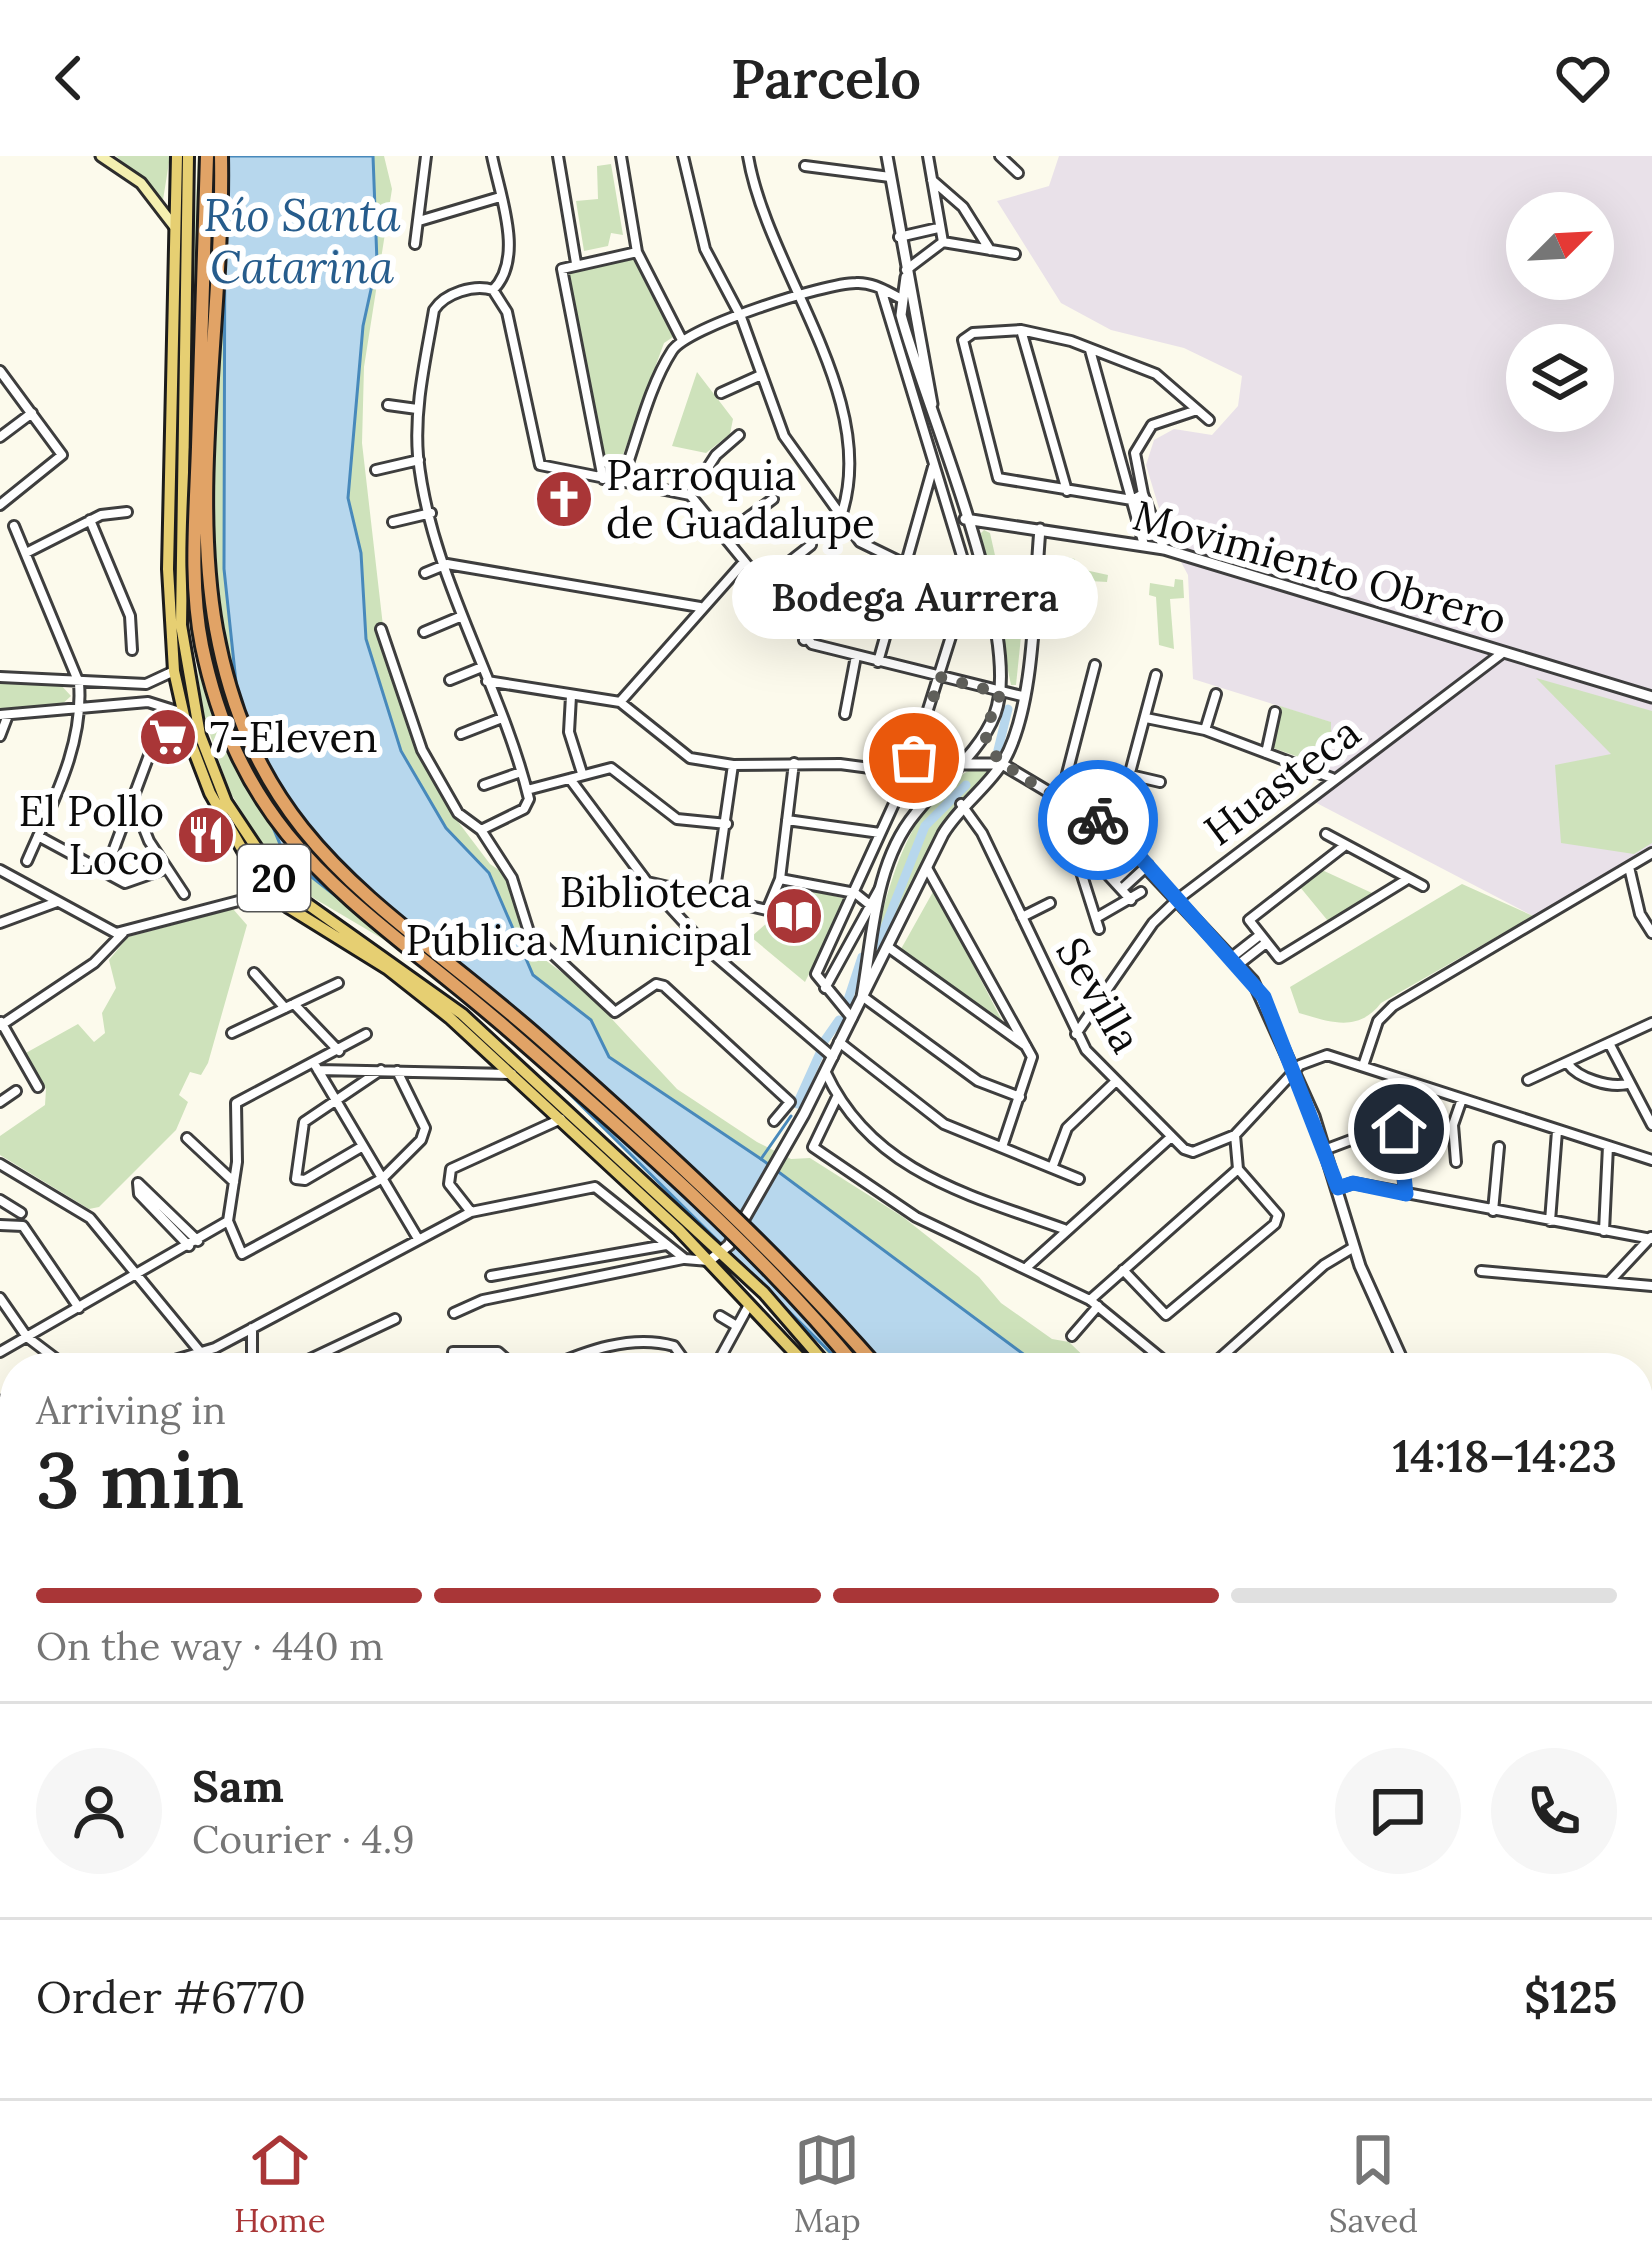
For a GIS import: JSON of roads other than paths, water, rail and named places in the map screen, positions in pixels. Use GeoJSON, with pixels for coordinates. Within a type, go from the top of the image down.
{"type":"FeatureCollection","features":[{"type":"Feature","properties":{"kind":"highway"},"geometry":{"type":"LineString","coordinates":[[207,156],[197,608],[219,706],[239,754],[274,818],[308,863],[554,1071],[790,1294],[843,1353]]}},
{"type":"Feature","properties":{"kind":"highway"},"geometry":{"type":"LineString","coordinates":[[221,156],[209,570],[223,665],[268,778],[314,844],[363,897],[551,1048],[780,1262],[864,1353]]}},
{"type":"Feature","properties":{"kind":"main road"},"geometry":{"type":"LineString","coordinates":[[101,156],[141,183],[175,228]]}},
{"type":"Feature","properties":{"kind":"main road","name":"20"},"geometry":{"type":"LineString","coordinates":[[177,156],[168,569],[174,671],[210,793],[273,892],[305,922],[406,982],[514,1074],[752,1302],[796,1353]]}},
{"type":"Feature","properties":{"kind":"main road","name":"20"},"geometry":{"type":"LineString","coordinates":[[188,156],[181,608],[188,685],[217,784],[257,856],[282,886],[462,1014],[726,1250],[818,1353]]}},
{"type":"Feature","properties":{"kind":"street"},"geometry":{"type":"LineString","coordinates":[[415,244],[426,156]]}},
{"type":"Feature","properties":{"kind":"street"},"geometry":{"type":"LineString","coordinates":[[481,830],[524,809],[527,790],[462,616],[431,513],[418,460],[417,409],[437,305],[451,295],[493,290],[503,280],[510,256],[492,156]]}},
{"type":"Feature","properties":{"kind":"street"},"geometry":{"type":"LineString","coordinates":[[557,156],[576,262]]}},
{"type":"Feature","properties":{"kind":"street"},"geometry":{"type":"LineString","coordinates":[[621,156],[637,252],[682,340]]}},
{"type":"Feature","properties":{"kind":"street"},"geometry":{"type":"LineString","coordinates":[[683,156],[705,249],[741,316],[784,436],[868,550],[903,563]]}},
{"type":"Feature","properties":{"kind":"street"},"geometry":{"type":"LineString","coordinates":[[748,156],[760,212],[800,292],[853,454],[840,517]]}},
{"type":"Feature","properties":{"kind":"street"},"geometry":{"type":"LineString","coordinates":[[887,156],[935,425]]}},
{"type":"Feature","properties":{"kind":"street"},"geometry":{"type":"LineString","coordinates":[[928,156],[944,242]]}},
{"type":"Feature","properties":{"kind":"street"},"geometry":{"type":"LineString","coordinates":[[1000,156],[1018,172]]}},
{"type":"Feature","properties":{"kind":"street"},"geometry":{"type":"LineString","coordinates":[[805,166],[890,178]]}},
{"type":"Feature","properties":{"kind":"street"},"geometry":{"type":"LineString","coordinates":[[932,180],[963,207],[990,250]]}},
{"type":"Feature","properties":{"kind":"street"},"geometry":{"type":"LineString","coordinates":[[419,221],[500,197]]}},
{"type":"Feature","properties":{"kind":"street"},"geometry":{"type":"LineString","coordinates":[[899,237],[938,228]]}},
{"type":"Feature","properties":{"kind":"street"},"geometry":{"type":"LineString","coordinates":[[918,236],[924,252]]}},
{"type":"Feature","properties":{"kind":"street"},"geometry":{"type":"LineString","coordinates":[[825,988],[872,906],[912,816],[962,764],[987,729],[1000,693],[989,600],[900,298],[906,273],[924,252],[944,242],[1015,254]]}},
{"type":"Feature","properties":{"kind":"street"},"geometry":{"type":"LineString","coordinates":[[603,479],[562,274],[565,265],[637,252]]}},
{"type":"Feature","properties":{"kind":"street"},"geometry":{"type":"LineString","coordinates":[[621,483],[668,360],[682,340],[800,292],[859,283],[900,298]]}},
{"type":"Feature","properties":{"kind":"street"},"geometry":{"type":"LineString","coordinates":[[881,289],[971,585],[989,600]]}},
{"type":"Feature","properties":{"kind":"street"},"geometry":{"type":"LineString","coordinates":[[493,290],[507,312],[540,465],[690,495],[726,534],[804,640],[1022,696]]}},
{"type":"Feature","properties":{"kind":"street"},"geometry":{"type":"LineString","coordinates":[[1021,329],[1067,491]]}},
{"type":"Feature","properties":{"kind":"street"},"geometry":{"type":"LineString","coordinates":[[1142,494],[1132,500],[998,478],[963,340],[973,333],[1021,329],[1090,350],[1156,374],[1208,420]]}},
{"type":"Feature","properties":{"kind":"street"},"geometry":{"type":"LineString","coordinates":[[1090,350],[1144,545]]}},
{"type":"Feature","properties":{"kind":"street"},"geometry":{"type":"LineString","coordinates":[[0,505],[53,464],[60,452],[1,371]]}},
{"type":"Feature","properties":{"kind":"street"},"geometry":{"type":"LineString","coordinates":[[722,393],[761,375]]}},
{"type":"Feature","properties":{"kind":"street"},"geometry":{"type":"LineString","coordinates":[[388,406],[417,409]]}},
{"type":"Feature","properties":{"kind":"street"},"geometry":{"type":"LineString","coordinates":[[1164,550],[1142,494],[1135,453],[1152,425],[1197,410]]}},
{"type":"Feature","properties":{"kind":"street"},"geometry":{"type":"LineString","coordinates":[[0,436],[32,413]]}},
{"type":"Feature","properties":{"kind":"street"},"geometry":{"type":"LineString","coordinates":[[690,495],[716,455],[739,435]]}},
{"type":"Feature","properties":{"kind":"street"},"geometry":{"type":"LineString","coordinates":[[1121,454],[1135,453]]}},
{"type":"Feature","properties":{"kind":"street"},"geometry":{"type":"LineString","coordinates":[[376,470],[418,460]]}},
{"type":"Feature","properties":{"kind":"street"},"geometry":{"type":"LineString","coordinates":[[878,662],[934,464]]}},
{"type":"Feature","properties":{"kind":"street"},"geometry":{"type":"LineString","coordinates":[[726,534],[773,499]]}},
{"type":"Feature","properties":{"kind":"street"},"geometry":{"type":"LineString","coordinates":[[26,553],[90,520],[128,512]]}},
{"type":"Feature","properties":{"kind":"street"},"geometry":{"type":"LineString","coordinates":[[393,523],[431,513]]}},
{"type":"Feature","properties":{"kind":"street"},"geometry":{"type":"LineString","coordinates":[[951,518],[965,519]]}},
{"type":"Feature","properties":{"kind":"street","name":"Movimiento Obrero"},"geometry":{"type":"LineString","coordinates":[[965,519],[1164,550],[1652,697]]}},
{"type":"Feature","properties":{"kind":"street"},"geometry":{"type":"LineString","coordinates":[[90,520],[130,616],[132,650]]}},
{"type":"Feature","properties":{"kind":"street"},"geometry":{"type":"LineString","coordinates":[[14,526],[79,683],[81,704],[81,729],[27,861]]}},
{"type":"Feature","properties":{"kind":"street"},"geometry":{"type":"LineString","coordinates":[[454,1313],[483,1300],[685,1259],[709,1261],[726,1250],[826,1073],[961,804],[1002,764],[1022,696],[1040,529]]}},
{"type":"Feature","properties":{"kind":"street"},"geometry":{"type":"LineString","coordinates":[[760,585],[811,545]]}},
{"type":"Feature","properties":{"kind":"street"},"geometry":{"type":"LineString","coordinates":[[620,702],[744,562]]}},
{"type":"Feature","properties":{"kind":"street"},"geometry":{"type":"LineString","coordinates":[[425,573],[447,564],[700,607]]}},
{"type":"Feature","properties":{"kind":"street"},"geometry":{"type":"LineString","coordinates":[[804,640],[844,584]]}},
{"type":"Feature","properties":{"kind":"street"},"geometry":{"type":"LineString","coordinates":[[853,1019],[816,974],[908,773],[959,611]]}},
{"type":"Feature","properties":{"kind":"street"},"geometry":{"type":"LineString","coordinates":[[424,632],[462,616]]}},
{"type":"Feature","properties":{"kind":"street"},"geometry":{"type":"LineString","coordinates":[[381,629],[422,750],[458,813],[481,830],[512,878],[534,940],[615,1012],[659,983],[790,1102],[774,1121]]}},
{"type":"Feature","properties":{"kind":"street","name":"Huasteca"},"geometry":{"type":"LineString","coordinates":[[1076,1034],[1153,923],[1178,898],[1501,654]]}},
{"type":"Feature","properties":{"kind":"street"},"geometry":{"type":"LineString","coordinates":[[845,714],[856,656]]}},
{"type":"Feature","properties":{"kind":"street"},"geometry":{"type":"LineString","coordinates":[[1060,797],[1096,665]]}},
{"type":"Feature","properties":{"kind":"street"},"geometry":{"type":"LineString","coordinates":[[450,680],[482,667]]}},
{"type":"Feature","properties":{"kind":"street"},"geometry":{"type":"LineString","coordinates":[[0,676],[146,684],[174,671]]}},
{"type":"Feature","properties":{"kind":"street"},"geometry":{"type":"LineString","coordinates":[[1092,816],[1130,775],[1156,675]]}},
{"type":"Feature","properties":{"kind":"street"},"geometry":{"type":"LineString","coordinates":[[488,681],[620,702],[681,754],[734,765],[794,763],[908,773]]}},
{"type":"Feature","properties":{"kind":"street"},"geometry":{"type":"LineString","coordinates":[[146,684],[148,702]]}},
{"type":"Feature","properties":{"kind":"street"},"geometry":{"type":"LineString","coordinates":[[1205,730],[1216,694]]}},
{"type":"Feature","properties":{"kind":"street"},"geometry":{"type":"LineString","coordinates":[[572,696],[569,732],[582,773]]}},
{"type":"Feature","properties":{"kind":"street"},"geometry":{"type":"LineString","coordinates":[[0,736],[4,716],[61,713],[81,704],[148,702],[183,713]]}},
{"type":"Feature","properties":{"kind":"street"},"geometry":{"type":"LineString","coordinates":[[1266,753],[1275,712]]}},
{"type":"Feature","properties":{"kind":"street"},"geometry":{"type":"LineString","coordinates":[[461,734],[502,718]]}},
{"type":"Feature","properties":{"kind":"street"},"geometry":{"type":"LineString","coordinates":[[1146,718],[1205,730],[1333,778]]}},
{"type":"Feature","properties":{"kind":"street"},"geometry":{"type":"LineString","coordinates":[[987,729],[988,746],[1002,764],[1092,816],[1144,861],[1264,997],[1327,1149],[1354,1247],[1400,1353]]}},
{"type":"Feature","properties":{"kind":"street"},"geometry":{"type":"LineString","coordinates":[[105,874],[151,750]]}},
{"type":"Feature","properties":{"kind":"street"},"geometry":{"type":"LineString","coordinates":[[647,882],[771,909],[780,879],[794,763]]}},
{"type":"Feature","properties":{"kind":"street"},"geometry":{"type":"LineString","coordinates":[[962,764],[1002,764]]}},
{"type":"Feature","properties":{"kind":"street"},"geometry":{"type":"LineString","coordinates":[[714,896],[734,765]]}},
{"type":"Feature","properties":{"kind":"street"},"geometry":{"type":"LineString","coordinates":[[527,790],[611,767],[677,819],[727,824]]}},
{"type":"Feature","properties":{"kind":"street"},"geometry":{"type":"LineString","coordinates":[[484,785],[520,772]]}},
{"type":"Feature","properties":{"kind":"street"},"geometry":{"type":"LineString","coordinates":[[1130,775],[1160,782]]}},
{"type":"Feature","properties":{"kind":"street"},"geometry":{"type":"LineString","coordinates":[[569,779],[685,927],[833,1057]]}},
{"type":"Feature","properties":{"kind":"street"},"geometry":{"type":"LineString","coordinates":[[131,796],[165,869],[184,894]]}},
{"type":"Feature","properties":{"kind":"street","name":"Sevilla"},"geometry":{"type":"LineString","coordinates":[[961,804],[982,833],[1076,1034],[1170,1138]]}},
{"type":"Feature","properties":{"kind":"street"},"geometry":{"type":"LineString","coordinates":[[892,807],[912,816]]}},
{"type":"Feature","properties":{"kind":"street"},"geometry":{"type":"LineString","coordinates":[[786,820],[880,833]]}},
{"type":"Feature","properties":{"kind":"street"},"geometry":{"type":"LineString","coordinates":[[1326,834],[1424,886]]}},
{"type":"Feature","properties":{"kind":"street"},"geometry":{"type":"LineString","coordinates":[[1092,835],[1081,875],[1100,929]]}},
{"type":"Feature","properties":{"kind":"street"},"geometry":{"type":"LineString","coordinates":[[38,836],[130,883],[165,869]]}},
{"type":"Feature","properties":{"kind":"street"},"geometry":{"type":"LineString","coordinates":[[1343,847],[1249,920],[1283,958],[1406,880]]}},
{"type":"Feature","properties":{"kind":"street"},"geometry":{"type":"LineString","coordinates":[[1085,850],[1131,899]]}},
{"type":"Feature","properties":{"kind":"street"},"geometry":{"type":"LineString","coordinates":[[1363,1066],[1378,1021],[1393,1006],[1652,853]]}},
{"type":"Feature","properties":{"kind":"street"},"geometry":{"type":"LineString","coordinates":[[1120,884],[1144,861]]}},
{"type":"Feature","properties":{"kind":"street"},"geometry":{"type":"LineString","coordinates":[[1628,867],[1640,914],[1652,933]]}},
{"type":"Feature","properties":{"kind":"street"},"geometry":{"type":"LineString","coordinates":[[927,868],[1032,1062],[1002,1147]]}},
{"type":"Feature","properties":{"kind":"street"},"geometry":{"type":"LineString","coordinates":[[0,870],[109,931],[124,932],[273,892]]}},
{"type":"Feature","properties":{"kind":"street"},"geometry":{"type":"LineString","coordinates":[[780,879],[855,893],[872,906]]}},
{"type":"Feature","properties":{"kind":"street"},"geometry":{"type":"LineString","coordinates":[[1096,918],[1142,892]]}},
{"type":"Feature","properties":{"kind":"street"},"geometry":{"type":"LineString","coordinates":[[0,923],[58,901]]}},
{"type":"Feature","properties":{"kind":"street"},"geometry":{"type":"LineString","coordinates":[[1022,917],[1050,903]]}},
{"type":"Feature","properties":{"kind":"street"},"geometry":{"type":"LineString","coordinates":[[863,999],[872,906]]}},
{"type":"Feature","properties":{"kind":"street"},"geometry":{"type":"LineString","coordinates":[[38,1087],[1,1024],[94,963],[124,932]]}},
{"type":"Feature","properties":{"kind":"street"},"geometry":{"type":"LineString","coordinates":[[1235,961],[1263,939]]}},
{"type":"Feature","properties":{"kind":"street"},"geometry":{"type":"LineString","coordinates":[[871,947],[886,951],[1027,1047]]}},
{"type":"Feature","properties":{"kind":"street"},"geometry":{"type":"LineString","coordinates":[[254,973],[339,1051]]}},
{"type":"Feature","properties":{"kind":"street"},"geometry":{"type":"LineString","coordinates":[[232,1033],[338,982]]}},
{"type":"Feature","properties":{"kind":"street"},"geometry":{"type":"LineString","coordinates":[[863,999],[978,1081],[1020,1096]]}},
{"type":"Feature","properties":{"kind":"street"},"geometry":{"type":"LineString","coordinates":[[1528,1081],[1652,1023]]}},
{"type":"Feature","properties":{"kind":"street"},"geometry":{"type":"LineString","coordinates":[[366,1034],[317,1067],[237,1101],[228,1221],[242,1254],[383,1178],[424,1135],[424,1124],[397,1072]]}},
{"type":"Feature","properties":{"kind":"street"},"geometry":{"type":"LineString","coordinates":[[839,1042],[944,1124],[1079,1179]]}},
{"type":"Feature","properties":{"kind":"street"},"geometry":{"type":"LineString","coordinates":[[1609,1043],[1652,1125]]}},
{"type":"Feature","properties":{"kind":"street"},"geometry":{"type":"LineString","coordinates":[[1028,1266],[1170,1138],[1189,1152],[1235,1135],[1295,1070],[1327,1055],[1652,1160]]}},
{"type":"Feature","properties":{"kind":"street"},"geometry":{"type":"LineString","coordinates":[[1568,1064],[1576,1073],[1615,1086],[1627,1084]]}},
{"type":"Feature","properties":{"kind":"street"},"geometry":{"type":"LineString","coordinates":[[317,1067],[514,1074]]}},
{"type":"Feature","properties":{"kind":"street"},"geometry":{"type":"LineString","coordinates":[[317,1067],[417,1237]]}},
{"type":"Feature","properties":{"kind":"street"},"geometry":{"type":"LineString","coordinates":[[363,1146],[297,1180],[302,1125],[381,1070]]}},
{"type":"Feature","properties":{"kind":"street"},"geometry":{"type":"LineString","coordinates":[[826,1073],[855,1123],[904,1166],[1064,1229]]}},
{"type":"Feature","properties":{"kind":"street"},"geometry":{"type":"LineString","coordinates":[[1052,1168],[1067,1128],[1115,1082]]}},
{"type":"Feature","properties":{"kind":"street"},"geometry":{"type":"LineString","coordinates":[[0,1102],[16,1091]]}},
{"type":"Feature","properties":{"kind":"street"},"geometry":{"type":"LineString","coordinates":[[837,1097],[813,1147],[916,1217],[1004,1261],[1028,1266],[1094,1303],[1155,1353]]}},
{"type":"Feature","properties":{"kind":"street"},"geometry":{"type":"LineString","coordinates":[[1456,1162],[1453,1125],[1462,1099]]}},
{"type":"Feature","properties":{"kind":"street"},"geometry":{"type":"LineString","coordinates":[[471,1212],[447,1176],[454,1166],[563,1119]]}},
{"type":"Feature","properties":{"kind":"street"},"geometry":{"type":"LineString","coordinates":[[1399,1129],[1406,1194]]}},
{"type":"Feature","properties":{"kind":"street"},"geometry":{"type":"LineString","coordinates":[[1550,1222],[1557,1131]]}},
{"type":"Feature","properties":{"kind":"street"},"geometry":{"type":"LineString","coordinates":[[1123,1270],[1166,1315],[1279,1218],[1238,1169],[1235,1135]]}},
{"type":"Feature","properties":{"kind":"street"},"geometry":{"type":"LineString","coordinates":[[1327,1149],[1359,1137]]}},
{"type":"Feature","properties":{"kind":"street"},"geometry":{"type":"LineString","coordinates":[[188,1138],[234,1182]]}},
{"type":"Feature","properties":{"kind":"street"},"geometry":{"type":"LineString","coordinates":[[1604,1231],[1608,1146]]}},
{"type":"Feature","properties":{"kind":"street"},"geometry":{"type":"LineString","coordinates":[[1493,1211],[1499,1147]]}},
{"type":"Feature","properties":{"kind":"street"},"geometry":{"type":"LineString","coordinates":[[0,1164],[90,1218],[191,1353]]}},
{"type":"Feature","properties":{"kind":"street"},"geometry":{"type":"LineString","coordinates":[[1072,1336],[1123,1270],[1238,1169]]}},
{"type":"Feature","properties":{"kind":"street"},"geometry":{"type":"LineString","coordinates":[[1338,1188],[1353,1183],[1651,1238]]}},
{"type":"Feature","properties":{"kind":"street"},"geometry":{"type":"LineString","coordinates":[[142,1184],[194,1244],[136,1185],[142,1184]]}},
{"type":"Feature","properties":{"kind":"street"},"geometry":{"type":"LineString","coordinates":[[208,1353],[471,1212],[595,1187],[685,1259]]}},
{"type":"Feature","properties":{"kind":"street"},"geometry":{"type":"LineString","coordinates":[[0,1200],[21,1213]]}},
{"type":"Feature","properties":{"kind":"street"},"geometry":{"type":"LineString","coordinates":[[0,1352],[228,1221]]}},
{"type":"Feature","properties":{"kind":"street"},"geometry":{"type":"LineString","coordinates":[[0,1225],[23,1226],[79,1308]]}},
{"type":"Feature","properties":{"kind":"street"},"geometry":{"type":"LineString","coordinates":[[1609,1282],[1651,1238]]}},
{"type":"Feature","properties":{"kind":"street"},"geometry":{"type":"LineString","coordinates":[[491,1276],[666,1245]]}},
{"type":"Feature","properties":{"kind":"street"},"geometry":{"type":"LineString","coordinates":[[1225,1353],[1309,1277],[1354,1247]]}},
{"type":"Feature","properties":{"kind":"street"},"geometry":{"type":"LineString","coordinates":[[1481,1271],[1652,1286]]}},
{"type":"Feature","properties":{"kind":"street"},"geometry":{"type":"LineString","coordinates":[[0,1298],[27,1337],[48,1353]]}},
{"type":"Feature","properties":{"kind":"street"},"geometry":{"type":"LineString","coordinates":[[726,1353],[735,1325],[752,1302]]}},
{"type":"Feature","properties":{"kind":"street"},"geometry":{"type":"LineString","coordinates":[[720,1316],[735,1325]]}},
{"type":"Feature","properties":{"kind":"street"},"geometry":{"type":"LineString","coordinates":[[323,1353],[395,1319]]}},
{"type":"Feature","properties":{"kind":"street"},"geometry":{"type":"LineString","coordinates":[[252,1328],[252,1353]]}},
{"type":"Feature","properties":{"kind":"street"},"geometry":{"type":"LineString","coordinates":[[589,1353],[611,1345],[656,1342],[674,1346],[679,1353]]}},
{"type":"Feature","properties":{"kind":"street"},"geometry":{"type":"LineString","coordinates":[[453,1352],[499,1353]]}},
{"type":"Feature","properties":{"kind":"water","name":"Río Santa Catarina"},"geometry":{"type":"Polygon","coordinates":[[[225,156],[373,156],[377,262],[363,326],[348,498],[361,553],[366,639],[401,751],[446,828],[489,873],[533,975],[591,1020],[609,1057],[761,1159],[1022,1353],[831,1353],[501,1026],[285,856],[244,758],[224,569],[225,156]]]}},
{"type":"Feature","properties":{"kind":"waterway"},"geometry":{"type":"LineString","coordinates":[[998,750],[1008,709]]}},
{"type":"Feature","properties":{"kind":"waterway"},"geometry":{"type":"LineString","coordinates":[[878,945],[925,826],[966,785]]}},
{"type":"Feature","properties":{"kind":"waterway"},"geometry":{"type":"LineString","coordinates":[[847,1003],[862,957]]}},
{"type":"Feature","properties":{"kind":"waterway"},"geometry":{"type":"LineString","coordinates":[[825,1040],[839,1020]]}},
{"type":"Feature","properties":{"kind":"waterway"},"geometry":{"type":"LineString","coordinates":[[797,1104],[820,1053]]}},
{"type":"Feature","properties":{"kind":"waterway"},"geometry":{"type":"LineString","coordinates":[[761,1159],[791,1116]]}},
{"type":"Feature","properties":{"kind":"place","name":"Parroquia de Guadalupe"},"geometry":{"type":"Point","coordinates":[564,499]}},
{"type":"Feature","properties":{"kind":"place","name":"7-Eleven"},"geometry":{"type":"Point","coordinates":[168,737]}},
{"type":"Feature","properties":{"kind":"place","name":"Bodega Aurrera"},"geometry":{"type":"Point","coordinates":[914,758]}},
{"type":"Feature","properties":{"kind":"place","name":"El Pollo Loco"},"geometry":{"type":"Point","coordinates":[206,835]}},
{"type":"Feature","properties":{"kind":"place","name":"Biblioteca Pública Municipal"},"geometry":{"type":"Point","coordinates":[794,916]}}]}
